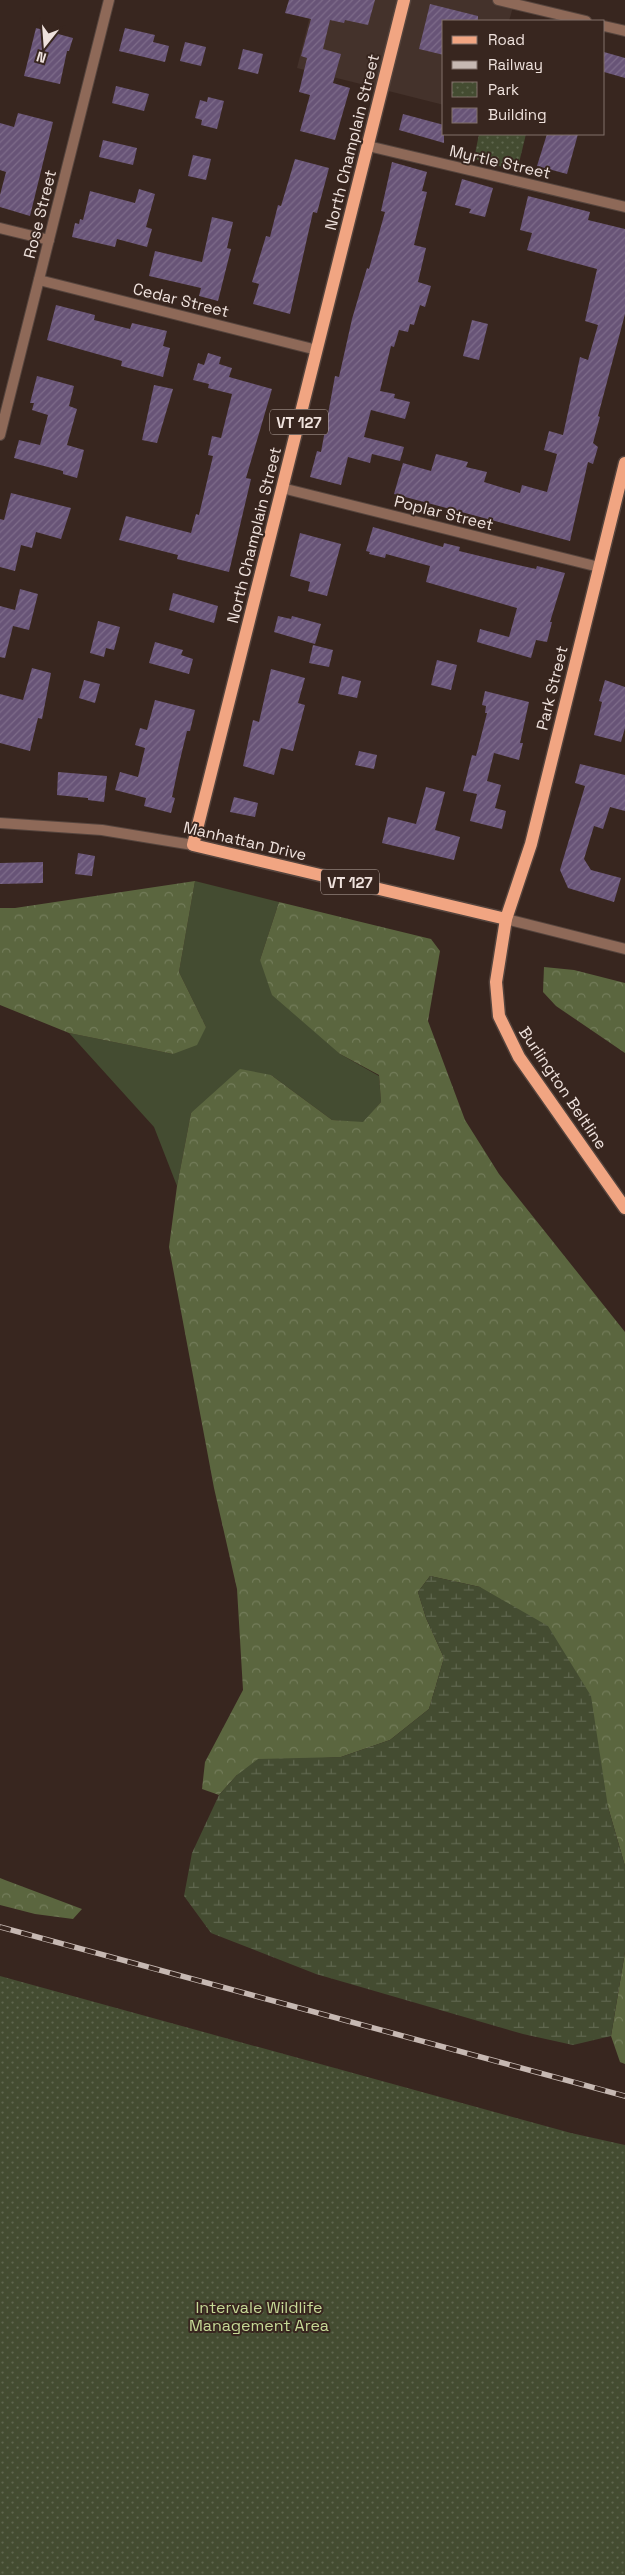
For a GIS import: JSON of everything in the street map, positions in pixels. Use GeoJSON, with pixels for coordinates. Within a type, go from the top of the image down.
{"type":"FeatureCollection","features":[{"type":"Feature","properties":{"kind":"main road","name":"North Champlain Street"},"geometry":{"type":"LineString","coordinates":[[193,845],[404,0]]}},
{"type":"Feature","properties":{"kind":"main road","name":"Park Street"},"geometry":{"type":"LineString","coordinates":[[506,919],[530,844],[625,463]]}},
{"type":"Feature","properties":{"kind":"main road","name":"Manhattan Drive"},"geometry":{"type":"LineString","coordinates":[[193,845],[506,919]]}},
{"type":"Feature","properties":{"kind":"main road","name":"Burlington Beltline"},"geometry":{"type":"LineString","coordinates":[[506,919],[496,982],[499,1016],[507,1036],[518,1056],[625,1208]]}},
{"type":"Feature","properties":{"kind":"street","name":"Rose Street"},"geometry":{"type":"LineString","coordinates":[[0,435],[109,0]]}},
{"type":"Feature","properties":{"kind":"street"},"geometry":{"type":"LineString","coordinates":[[498,0],[582,20]]}},
{"type":"Feature","properties":{"kind":"street"},"geometry":{"type":"LineString","coordinates":[[605,26],[625,31]]}},
{"type":"Feature","properties":{"kind":"street","name":"Myrtle Street"},"geometry":{"type":"LineString","coordinates":[[368,146],[625,207]]}},
{"type":"Feature","properties":{"kind":"street"},"geometry":{"type":"LineString","coordinates":[[0,228],[49,240]]}},
{"type":"Feature","properties":{"kind":"street","name":"Cedar Street"},"geometry":{"type":"LineString","coordinates":[[39,280],[317,350]]}},
{"type":"Feature","properties":{"kind":"street","name":"Poplar Street"},"geometry":{"type":"LineString","coordinates":[[282,488],[598,568]]}},
{"type":"Feature","properties":{"kind":"street","name":"Manhattan Drive"},"geometry":{"type":"LineString","coordinates":[[0,823],[102,830],[193,845]]}},
{"type":"Feature","properties":{"kind":"street","name":"Manhattan Drive"},"geometry":{"type":"LineString","coordinates":[[506,919],[625,949]]}},
{"type":"Feature","properties":{"kind":"shaded area"},"geometry":{"type":"Polygon","coordinates":[[[314,0],[515,0],[509,20],[442,20],[442,104],[297,68],[314,0]]]}},
{"type":"Feature","properties":{"kind":"green space"},"geometry":{"type":"Polygon","coordinates":[[[479,135],[526,135],[517,171],[474,159],[479,135]]]}},
{"type":"Feature","properties":{"kind":"green space"},"geometry":{"type":"Polygon","coordinates":[[[195,881],[279,902],[260,960],[340,1054],[379,1076],[381,1102],[363,1123],[332,1120],[271,1075],[191,1113],[177,1186],[154,1127],[69,1033],[173,1054],[206,1027],[179,972],[195,881]]]}},
{"type":"Feature","properties":{"kind":"green space"},"geometry":{"type":"Polygon","coordinates":[[[195,881],[179,972],[206,1027],[197,1045],[173,1054],[69,1033],[0,1005],[0,908],[15,908],[195,881]]]}},
{"type":"Feature","properties":{"kind":"green space"},"geometry":{"type":"Polygon","coordinates":[[[279,902],[431,939],[440,951],[428,1021],[465,1120],[499,1174],[625,1332],[625,1866],[608,1807],[480,1587],[430,1576],[418,1592],[426,1618],[444,1658],[429,1709],[390,1740],[341,1757],[305,1759],[237,1775],[219,1795],[202,1789],[205,1762],[243,1690],[237,1589],[214,1488],[169,1247],[177,1186],[191,1113],[240,1069],[271,1075],[332,1120],[363,1122],[381,1102],[379,1075],[340,1054],[272,995],[260,960],[279,902]]]}},
{"type":"Feature","properties":{"kind":"green space"},"geometry":{"type":"Polygon","coordinates":[[[544,967],[574,970],[625,983],[625,1053],[556,1006],[543,992],[544,967]]]}},
{"type":"Feature","properties":{"kind":"green space"},"geometry":{"type":"Polygon","coordinates":[[[430,1576],[480,1587],[548,1626],[591,1696],[608,1807],[625,1866],[625,1952],[611,2036],[573,2045],[523,2034],[316,1974],[211,1933],[184,1896],[192,1853],[219,1795],[237,1775],[258,1759],[341,1757],[390,1740],[429,1709],[444,1658],[426,1618],[418,1592],[430,1576]]]}},
{"type":"Feature","properties":{"kind":"green space"},"geometry":{"type":"Polygon","coordinates":[[[0,1878],[82,1909],[73,1919],[35,1914],[0,1905],[0,1878]]]}},
{"type":"Feature","properties":{"kind":"green space"},"geometry":{"type":"Polygon","coordinates":[[[625,1952],[625,2064],[620,2062],[611,2036],[625,1952]]]}},
{"type":"Feature","properties":{"kind":"green space","name":"Intervale Wildlife Management Area"},"geometry":{"type":"Polygon","coordinates":[[[0,1976],[571,2133],[625,2145],[625,2575],[0,2575],[0,1976]]]}},
{"type":"Feature","properties":{"kind":"building"},"geometry":{"type":"Polygon","coordinates":[[[289,0],[375,0],[368,25],[345,20],[344,23],[330,20],[323,49],[341,54],[333,83],[350,88],[335,140],[300,131],[310,95],[299,92],[307,58],[301,56],[311,19],[285,13],[289,0]]]}},
{"type":"Feature","properties":{"kind":"building"},"geometry":{"type":"Polygon","coordinates":[[[430,4],[478,16],[478,20],[442,20],[442,55],[419,49],[430,4]]]}},
{"type":"Feature","properties":{"kind":"building"},"geometry":{"type":"Polygon","coordinates":[[[36,28],[73,38],[69,51],[67,51],[60,84],[24,76],[36,28]]]}},
{"type":"Feature","properties":{"kind":"building"},"geometry":{"type":"Polygon","coordinates":[[[125,28],[155,35],[153,42],[169,46],[165,62],[119,51],[125,28]]]}},
{"type":"Feature","properties":{"kind":"building"},"geometry":{"type":"Polygon","coordinates":[[[185,42],[206,47],[201,66],[180,61],[185,42]]]}},
{"type":"Feature","properties":{"kind":"building"},"geometry":{"type":"Polygon","coordinates":[[[243,49],[263,54],[258,74],[238,69],[243,49]]]}},
{"type":"Feature","properties":{"kind":"building"},"geometry":{"type":"Polygon","coordinates":[[[605,52],[625,58],[625,78],[605,72],[605,52]]]}},
{"type":"Feature","properties":{"kind":"building"},"geometry":{"type":"Polygon","coordinates":[[[116,86],[149,94],[144,111],[112,103],[116,86]]]}},
{"type":"Feature","properties":{"kind":"building"},"geometry":{"type":"Polygon","coordinates":[[[208,97],[224,101],[217,129],[201,125],[202,120],[195,118],[200,100],[207,102],[208,97]]]}},
{"type":"Feature","properties":{"kind":"building"},"geometry":{"type":"Polygon","coordinates":[[[18,113],[53,122],[30,216],[0,207],[0,195],[6,172],[0,170],[0,123],[14,127],[18,113]]]}},
{"type":"Feature","properties":{"kind":"building"},"geometry":{"type":"Polygon","coordinates":[[[403,114],[442,124],[444,143],[399,130],[403,114]]]}},
{"type":"Feature","properties":{"kind":"building"},"geometry":{"type":"Polygon","coordinates":[[[547,135],[578,135],[567,174],[537,166],[547,135]]]}},
{"type":"Feature","properties":{"kind":"building"},"geometry":{"type":"Polygon","coordinates":[[[103,140],[137,148],[133,165],[99,157],[103,140]]]}},
{"type":"Feature","properties":{"kind":"building"},"geometry":{"type":"Polygon","coordinates":[[[193,155],[211,159],[206,180],[188,176],[193,155]]]}},
{"type":"Feature","properties":{"kind":"building"},"geometry":{"type":"Polygon","coordinates":[[[295,159],[329,168],[317,213],[313,212],[290,314],[253,304],[259,284],[252,282],[266,236],[270,237],[278,205],[281,206],[295,159]]]}},
{"type":"Feature","properties":{"kind":"building"},"geometry":{"type":"Polygon","coordinates":[[[392,162],[427,172],[422,191],[427,192],[414,245],[426,248],[418,282],[431,286],[425,307],[420,305],[414,325],[410,324],[408,332],[399,330],[394,347],[391,346],[380,391],[395,394],[394,398],[410,402],[405,419],[371,410],[364,437],[404,447],[400,461],[372,454],[370,463],[348,457],[341,485],[310,477],[317,451],[321,452],[335,376],[339,377],[352,319],[367,268],[369,269],[385,212],[381,211],[392,162]]]}},
{"type":"Feature","properties":{"kind":"building"},"geometry":{"type":"Polygon","coordinates":[[[462,179],[493,188],[485,217],[469,213],[471,209],[455,205],[462,179]]]}},
{"type":"Feature","properties":{"kind":"building"},"geometry":{"type":"Polygon","coordinates":[[[139,189],[155,194],[146,227],[152,229],[147,247],[117,239],[115,247],[72,237],[75,223],[79,224],[80,219],[83,220],[90,191],[135,203],[139,189]]]}},
{"type":"Feature","properties":{"kind":"building"},"geometry":{"type":"Polygon","coordinates":[[[528,196],[590,212],[588,220],[625,229],[625,314],[598,416],[600,417],[593,443],[598,447],[593,464],[588,462],[570,541],[394,494],[403,463],[431,471],[436,454],[468,462],[466,467],[487,472],[484,482],[520,493],[522,485],[547,492],[557,454],[544,450],[549,431],[563,435],[580,357],[588,360],[598,325],[585,321],[597,269],[527,250],[532,233],[520,230],[528,196]]]}},
{"type":"Feature","properties":{"kind":"building"},"geometry":{"type":"Polygon","coordinates":[[[212,217],[233,222],[227,248],[231,249],[218,301],[199,296],[201,288],[149,276],[155,251],[202,262],[212,217]]]}},
{"type":"Feature","properties":{"kind":"building"},"geometry":{"type":"Polygon","coordinates":[[[56,305],[95,315],[94,320],[130,329],[132,323],[167,331],[163,346],[170,348],[163,377],[121,366],[122,361],[47,340],[56,305]]]}},
{"type":"Feature","properties":{"kind":"building"},"geometry":{"type":"Polygon","coordinates":[[[472,320],[488,324],[479,360],[463,356],[472,320]]]}},
{"type":"Feature","properties":{"kind":"building"},"geometry":{"type":"Polygon","coordinates":[[[208,353],[221,357],[219,364],[232,368],[229,377],[272,389],[246,478],[251,479],[229,572],[177,559],[178,555],[119,540],[126,516],[191,533],[196,514],[199,515],[213,456],[208,455],[212,436],[221,438],[232,394],[208,388],[209,384],[193,380],[198,363],[204,365],[208,353]]]}},
{"type":"Feature","properties":{"kind":"building"},"geometry":{"type":"Polygon","coordinates":[[[37,376],[74,386],[69,406],[77,409],[67,445],[84,450],[77,478],[63,474],[63,471],[14,458],[19,440],[40,445],[48,415],[32,410],[34,403],[30,403],[37,376]]]}},
{"type":"Feature","properties":{"kind":"building"},"geometry":{"type":"Polygon","coordinates":[[[154,385],[173,389],[157,443],[142,440],[154,385]]]}},
{"type":"Feature","properties":{"kind":"building"},"geometry":{"type":"Polygon","coordinates":[[[11,493],[71,508],[61,539],[36,532],[32,548],[21,545],[15,571],[0,567],[0,519],[4,520],[11,493]]]}},
{"type":"Feature","properties":{"kind":"building"},"geometry":{"type":"Polygon","coordinates":[[[373,527],[443,547],[444,543],[460,547],[459,551],[509,563],[536,569],[537,566],[565,573],[550,622],[552,622],[547,642],[536,640],[531,658],[477,642],[480,629],[509,637],[517,608],[426,582],[430,566],[386,554],[385,558],[369,554],[370,552],[366,551],[373,527]]]}},
{"type":"Feature","properties":{"kind":"building"},"geometry":{"type":"Polygon","coordinates":[[[300,533],[341,544],[327,596],[308,591],[310,582],[290,576],[300,533]]]}},
{"type":"Feature","properties":{"kind":"building"},"geometry":{"type":"Polygon","coordinates":[[[20,589],[38,594],[29,630],[13,626],[5,658],[0,657],[0,606],[15,610],[20,589]]]}},
{"type":"Feature","properties":{"kind":"building"},"geometry":{"type":"Polygon","coordinates":[[[173,593],[218,606],[214,623],[169,610],[173,593]]]}},
{"type":"Feature","properties":{"kind":"building"},"geometry":{"type":"Polygon","coordinates":[[[278,616],[291,619],[292,616],[321,624],[315,644],[274,632],[278,616]]]}},
{"type":"Feature","properties":{"kind":"building"},"geometry":{"type":"Polygon","coordinates":[[[98,621],[120,627],[114,650],[106,648],[104,657],[90,653],[98,621]]]}},
{"type":"Feature","properties":{"kind":"building"},"geometry":{"type":"Polygon","coordinates":[[[155,642],[183,650],[181,655],[193,659],[189,674],[149,663],[155,642]]]}},
{"type":"Feature","properties":{"kind":"building"},"geometry":{"type":"Polygon","coordinates":[[[313,645],[333,650],[329,667],[309,663],[313,645]]]}},
{"type":"Feature","properties":{"kind":"building"},"geometry":{"type":"Polygon","coordinates":[[[437,660],[457,665],[451,690],[431,685],[437,660]]]}},
{"type":"Feature","properties":{"kind":"building"},"geometry":{"type":"Polygon","coordinates":[[[32,668],[51,673],[42,719],[38,718],[30,751],[0,743],[0,694],[23,700],[32,668]]]}},
{"type":"Feature","properties":{"kind":"building"},"geometry":{"type":"Polygon","coordinates":[[[271,669],[305,678],[298,703],[305,705],[293,751],[281,748],[274,775],[243,766],[253,720],[259,722],[271,669]]]}},
{"type":"Feature","properties":{"kind":"building"},"geometry":{"type":"Polygon","coordinates":[[[342,676],[361,681],[357,698],[338,694],[342,676]]]}},
{"type":"Feature","properties":{"kind":"building"},"geometry":{"type":"Polygon","coordinates":[[[84,680],[100,684],[95,703],[79,698],[84,680]]]}},
{"type":"Feature","properties":{"kind":"building"},"geometry":{"type":"Polygon","coordinates":[[[605,680],[625,687],[625,728],[621,742],[594,735],[602,702],[599,701],[605,680]]]}},
{"type":"Feature","properties":{"kind":"building"},"geometry":{"type":"Polygon","coordinates":[[[485,691],[529,702],[520,743],[523,743],[519,760],[494,753],[487,781],[501,785],[495,808],[506,811],[502,829],[470,821],[477,794],[463,791],[472,755],[476,756],[487,713],[485,713],[486,706],[482,705],[485,691]]]}},
{"type":"Feature","properties":{"kind":"building"},"geometry":{"type":"Polygon","coordinates":[[[155,700],[195,710],[190,731],[187,731],[179,764],[172,797],[175,798],[171,813],[144,806],[146,798],[115,790],[120,772],[138,777],[145,748],[135,745],[140,728],[147,730],[155,700]]]}},
{"type":"Feature","properties":{"kind":"building"},"geometry":{"type":"Polygon","coordinates":[[[359,751],[377,755],[374,769],[355,765],[359,751]]]}},
{"type":"Feature","properties":{"kind":"building"},"geometry":{"type":"Polygon","coordinates":[[[580,764],[625,775],[625,811],[610,807],[603,829],[594,826],[584,859],[591,870],[621,878],[614,902],[568,888],[560,870],[585,786],[575,783],[580,764]]]}},
{"type":"Feature","properties":{"kind":"building"},"geometry":{"type":"Polygon","coordinates":[[[58,772],[107,776],[104,802],[88,800],[88,798],[57,795],[58,772]]]}},
{"type":"Feature","properties":{"kind":"building"},"geometry":{"type":"Polygon","coordinates":[[[426,787],[445,792],[435,830],[460,837],[454,860],[382,843],[388,817],[416,824],[426,787]]]}},
{"type":"Feature","properties":{"kind":"building"},"geometry":{"type":"Polygon","coordinates":[[[234,797],[258,803],[255,817],[230,812],[234,797]]]}},
{"type":"Feature","properties":{"kind":"building"},"geometry":{"type":"Polygon","coordinates":[[[78,853],[95,856],[92,876],[75,874],[78,853]]]}},
{"type":"Feature","properties":{"kind":"building"},"geometry":{"type":"Polygon","coordinates":[[[43,862],[43,883],[0,884],[0,863],[43,862]]]}},
{"type":"Feature","properties":{"kind":"railway"},"geometry":{"type":"LineString","coordinates":[[0,1927],[625,2096]]}}]}
